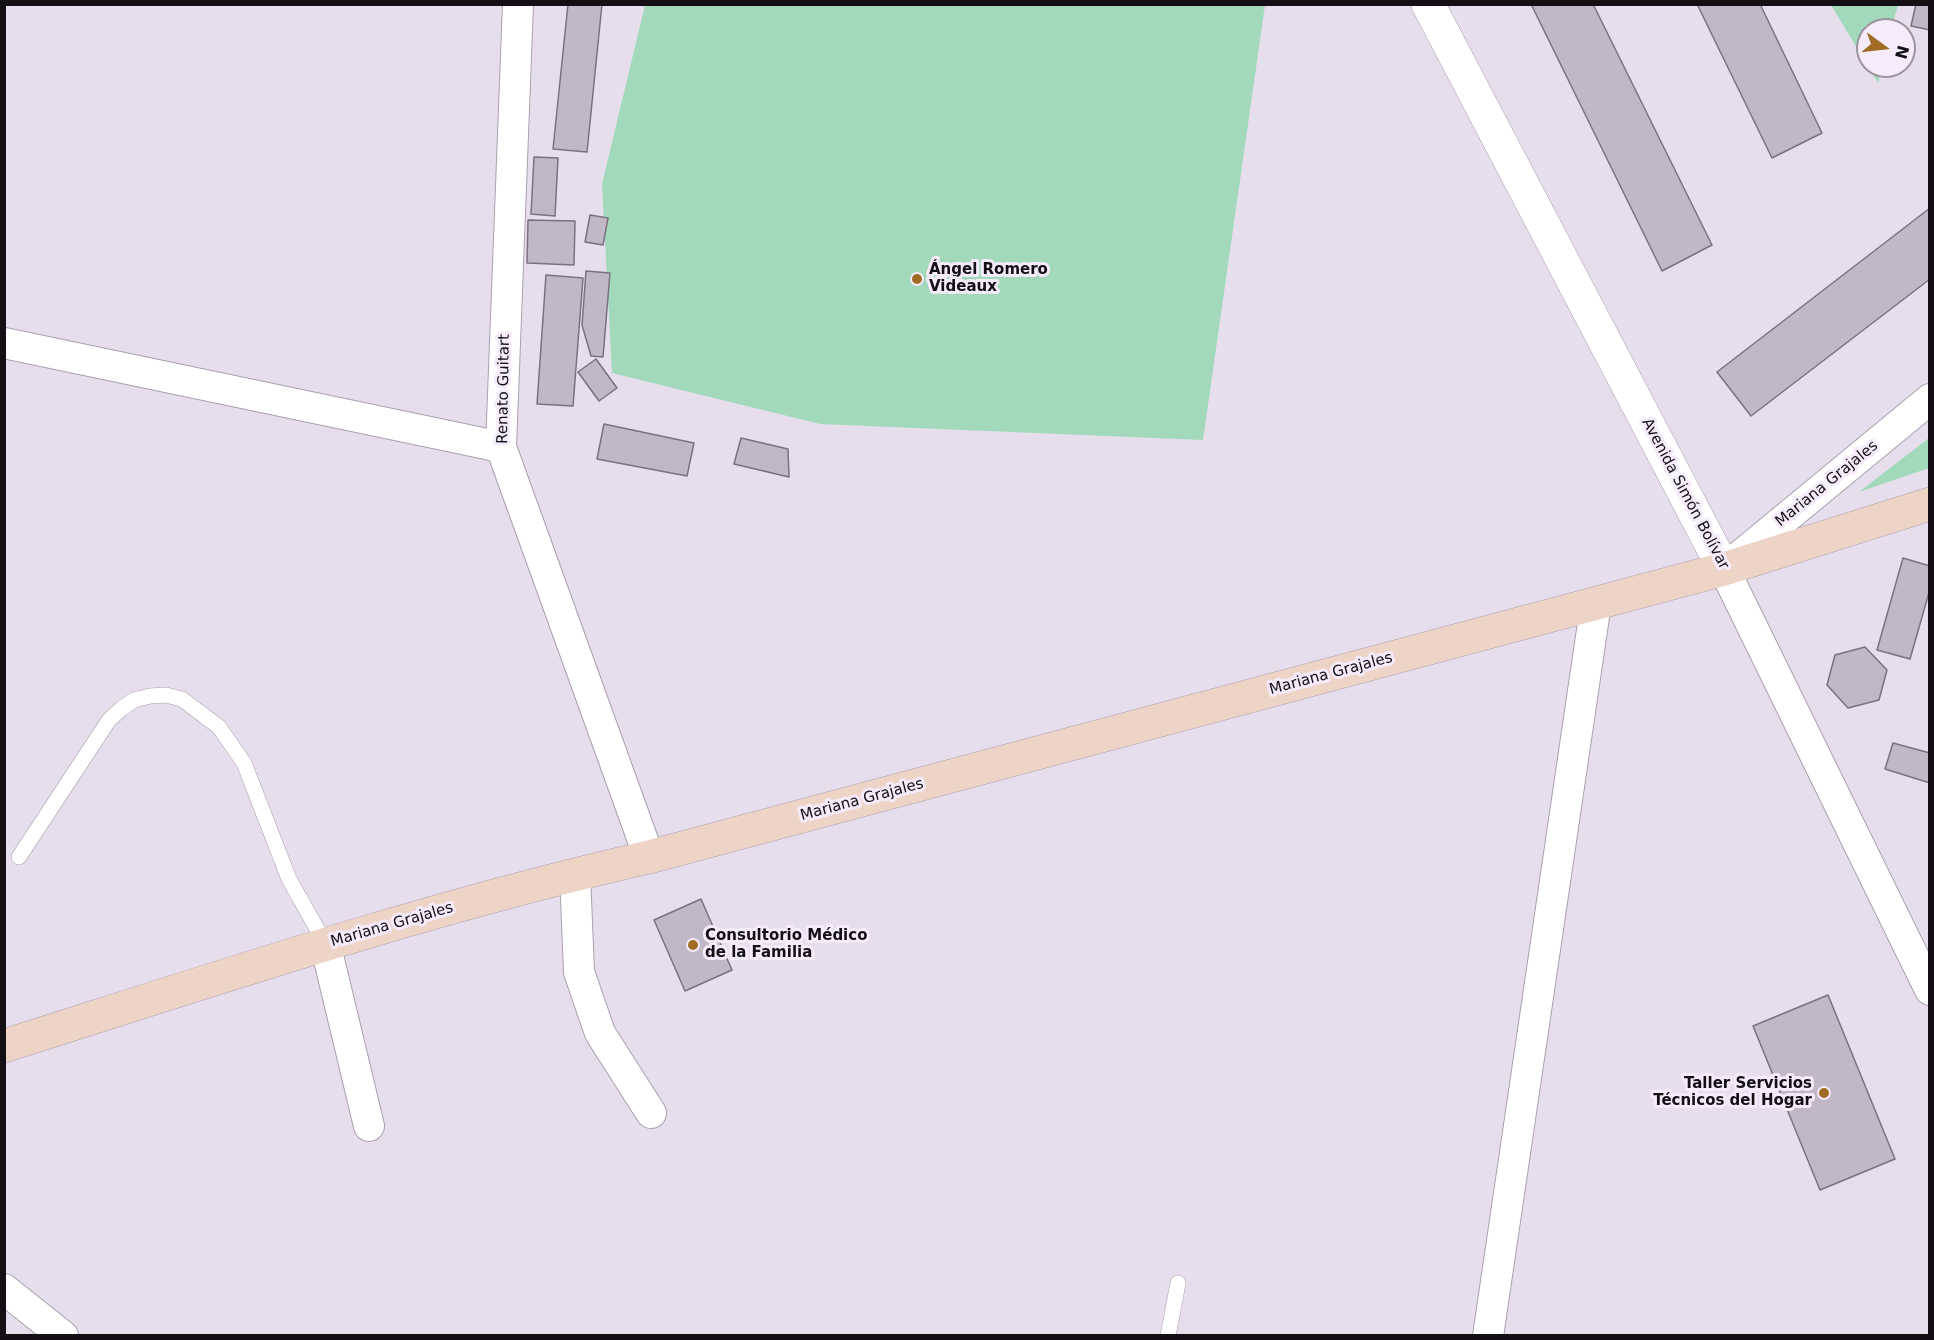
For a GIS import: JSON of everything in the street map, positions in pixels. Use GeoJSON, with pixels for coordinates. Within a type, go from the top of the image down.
{"type":"FeatureCollection","features":[{"type":"Feature","properties":{"kind":"main road","name":"Mariana Grajales"},"geometry":{"type":"LineString","coordinates":[[4,1046],[325,943],[575,874],[649,857],[1724,569],[1929,504]]}},
{"type":"Feature","properties":{"kind":"street","name":"Renato Guitart"},"geometry":{"type":"LineString","coordinates":[[518,4],[501,447],[649,857]]}},
{"type":"Feature","properties":{"kind":"street","name":"Avenida Simón Bolívar"},"geometry":{"type":"LineString","coordinates":[[1428,4],[1724,569],[1929,990]]}},
{"type":"Feature","properties":{"kind":"street"},"geometry":{"type":"LineString","coordinates":[[4,343],[501,447]]}},
{"type":"Feature","properties":{"kind":"street","name":"Mariana Grajales"},"geometry":{"type":"LineString","coordinates":[[1724,569],[1929,399]]}},
{"type":"Feature","properties":{"kind":"street"},"geometry":{"type":"LineString","coordinates":[[1488,1335],[1596,603]]}},
{"type":"Feature","properties":{"kind":"street"},"geometry":{"type":"LineString","coordinates":[[575,874],[579,972],[600,1033],[651,1113]]}},
{"type":"Feature","properties":{"kind":"street"},"geometry":{"type":"LineString","coordinates":[[325,943],[369,1126]]}},
{"type":"Feature","properties":{"kind":"street"},"geometry":{"type":"LineString","coordinates":[[4,1289],[63,1335]]}},
{"type":"Feature","properties":{"kind":"lane"},"geometry":{"type":"LineString","coordinates":[[20,857],[109,720],[134,700],[166,695],[182,699],[219,727],[244,763],[289,879],[325,943]]}},
{"type":"Feature","properties":{"kind":"lane"},"geometry":{"type":"LineString","coordinates":[[1168,1335],[1178,1283]]}},
{"type":"Feature","properties":{"kind":"green space","name":"Ángel Romero Videaux"},"geometry":{"type":"Polygon","coordinates":[[[645,5],[1265,5],[1203,440],[820,424],[612,373],[602,184],[645,5]]]}},
{"type":"Feature","properties":{"kind":"green space"},"geometry":{"type":"Polygon","coordinates":[[[1831,5],[1898,5],[1894,18],[1856,18],[1856,46],[1831,5]]]}},
{"type":"Feature","properties":{"kind":"green space"},"geometry":{"type":"Polygon","coordinates":[[[1929,438],[1929,468],[1859,492],[1929,438]]]}},
{"type":"Feature","properties":{"kind":"building"},"geometry":{"type":"Polygon","coordinates":[[[568,4],[602,4],[587,152],[553,149],[568,4]]]}},
{"type":"Feature","properties":{"kind":"building"},"geometry":{"type":"Polygon","coordinates":[[[1531,4],[1593,4],[1712,245],[1662,271],[1531,4]]]}},
{"type":"Feature","properties":{"kind":"building"},"geometry":{"type":"Polygon","coordinates":[[[1697,4],[1760,4],[1822,133],[1772,158],[1697,4]]]}},
{"type":"Feature","properties":{"kind":"building"},"geometry":{"type":"Polygon","coordinates":[[[1916,4],[1930,4],[1930,30],[1916,27],[1916,18],[1913,18],[1916,4]]]}},
{"type":"Feature","properties":{"kind":"building"},"geometry":{"type":"Polygon","coordinates":[[[534,157],[558,158],[555,216],[531,214],[534,157]]]}},
{"type":"Feature","properties":{"kind":"building"},"geometry":{"type":"Polygon","coordinates":[[[1930,208],[1930,279],[1751,416],[1717,372],[1930,208]]]}},
{"type":"Feature","properties":{"kind":"building"},"geometry":{"type":"Polygon","coordinates":[[[590,215],[608,218],[603,245],[585,242],[590,215]]]}},
{"type":"Feature","properties":{"kind":"building"},"geometry":{"type":"Polygon","coordinates":[[[528,220],[575,221],[574,265],[527,263],[528,220]]]}},
{"type":"Feature","properties":{"kind":"building"},"geometry":{"type":"Polygon","coordinates":[[[586,271],[610,273],[603,357],[591,356],[582,325],[586,271]]]}},
{"type":"Feature","properties":{"kind":"building"},"geometry":{"type":"Polygon","coordinates":[[[546,275],[583,278],[573,406],[537,404],[546,275]]]}},
{"type":"Feature","properties":{"kind":"building"},"geometry":{"type":"Polygon","coordinates":[[[596,359],[617,388],[599,401],[578,372],[596,359]]]}},
{"type":"Feature","properties":{"kind":"building"},"geometry":{"type":"Polygon","coordinates":[[[604,424],[694,443],[687,476],[597,459],[604,424]]]}},
{"type":"Feature","properties":{"kind":"building"},"geometry":{"type":"Polygon","coordinates":[[[741,438],[788,449],[789,477],[734,464],[741,438]]]}},
{"type":"Feature","properties":{"kind":"building"},"geometry":{"type":"Polygon","coordinates":[[[1903,558],[1930,566],[1930,589],[1910,659],[1877,650],[1903,558]]]}},
{"type":"Feature","properties":{"kind":"building"},"geometry":{"type":"Polygon","coordinates":[[[1865,647],[1887,670],[1879,700],[1848,708],[1827,685],[1835,655],[1865,647]]]}},
{"type":"Feature","properties":{"kind":"building"},"geometry":{"type":"Polygon","coordinates":[[[1893,743],[1930,753],[1930,783],[1885,769],[1893,743]]]}},
{"type":"Feature","properties":{"kind":"building","name":"Consultorio Médico de la Familia"},"geometry":{"type":"Polygon","coordinates":[[[701,899],[732,970],[685,991],[654,920],[701,899]]]}},
{"type":"Feature","properties":{"kind":"building","name":"Taller Servicios Técnicos del Hogar"},"geometry":{"type":"Polygon","coordinates":[[[1828,995],[1895,1159],[1820,1190],[1753,1026],[1828,995]]]}},
{"type":"Feature","properties":{"kind":"place","name":"Ángel Romero Videaux"},"geometry":{"type":"Point","coordinates":[917,279]}},
{"type":"Feature","properties":{"kind":"place","name":"Consultorio Médico de la Familia"},"geometry":{"type":"Point","coordinates":[693,945]}},
{"type":"Feature","properties":{"kind":"place","name":"Taller Servicios Técnicos del Hogar"},"geometry":{"type":"Point","coordinates":[1824,1093]}}]}
